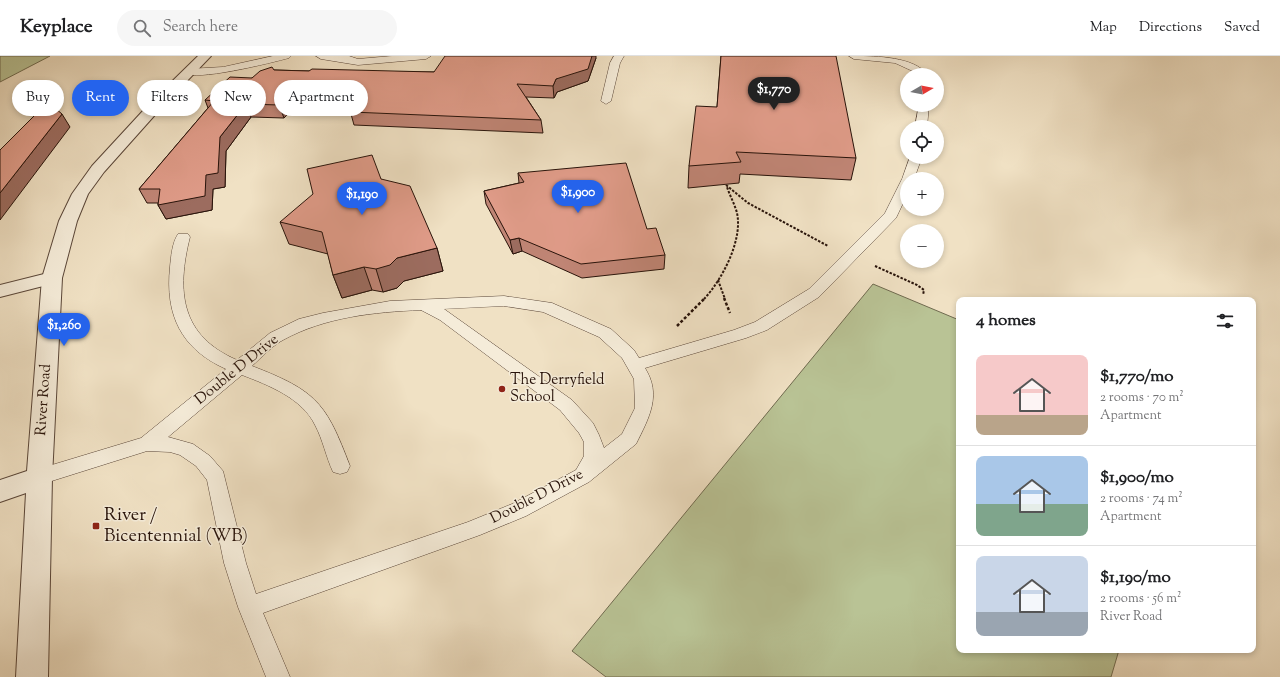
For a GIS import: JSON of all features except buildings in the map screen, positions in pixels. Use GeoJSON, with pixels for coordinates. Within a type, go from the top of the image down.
{"type":"FeatureCollection","features":[{"type":"Feature","properties":{"kind":"street","name":"River Road"},"geometry":{"type":"LineString","coordinates":[[32,677],[39,477],[52,278],[68,221],[80,194],[98,169],[128,134],[205,56]]}},
{"type":"Feature","properties":{"kind":"street"},"geometry":{"type":"LineString","coordinates":[[0,291],[52,278]]}},
{"type":"Feature","properties":{"kind":"street"},"geometry":{"type":"LineString","coordinates":[[0,491],[39,477]]}},
{"type":"Feature","properties":{"kind":"lane"},"geometry":{"type":"LineString","coordinates":[[188,72],[223,70],[286,56]]}},
{"type":"Feature","properties":{"kind":"lane"},"geometry":{"type":"LineString","coordinates":[[321,56],[358,62],[426,56]]}},
{"type":"Feature","properties":{"kind":"lane"},"geometry":{"type":"LineString","coordinates":[[343,56],[348,60],[358,62]]}},
{"type":"Feature","properties":{"kind":"lane"},"geometry":{"type":"LineString","coordinates":[[606,101],[615,63],[620,56]]}},
{"type":"Feature","properties":{"kind":"lane"},"geometry":{"type":"LineString","coordinates":[[854,56],[894,59],[916,68]]}},
{"type":"Feature","properties":{"kind":"lane"},"geometry":{"type":"LineString","coordinates":[[916,56],[919,68]]}},
{"type":"Feature","properties":{"kind":"lane"},"geometry":{"type":"LineString","coordinates":[[634,365],[740,334],[761,326],[814,292],[852,256],[891,215],[900,195]]}},
{"type":"Feature","properties":{"kind":"lane"},"geometry":{"type":"LineString","coordinates":[[183,238],[178,254],[177,292],[183,320],[190,336],[203,350],[238,368],[268,379],[308,402],[320,416],[340,466]]}},
{"type":"Feature","properties":{"kind":"lane","name":"Double D Drive"},"geometry":{"type":"LineString","coordinates":[[39,477],[147,444],[170,445],[186,449],[203,461],[216,477],[235,563],[249,607],[473,529],[519,510],[582,476],[629,439],[644,408],[643,379],[628,354],[605,333],[546,306],[504,301],[426,306],[390,306],[323,318],[276,337],[147,444]]}},
{"type":"Feature","properties":{"kind":"lane"},"geometry":{"type":"LineString","coordinates":[[426,306],[446,316],[566,405],[582,422],[593,439],[594,456],[582,476]]}},
{"type":"Feature","properties":{"kind":"lane"},"geometry":{"type":"LineString","coordinates":[[249,607],[278,677]]}},
{"type":"Feature","properties":{"kind":"path"},"geometry":{"type":"LineString","coordinates":[[677,326],[706,297],[718,280],[727,265],[734,245],[738,232],[737,214],[726,185],[748,202],[796,231],[917,285],[924,290],[923,295]]}},
{"type":"Feature","properties":{"kind":"green space"},"geometry":{"type":"Polygon","coordinates":[[[0,56],[50,56],[0,82],[0,56]]]}},
{"type":"Feature","properties":{"kind":"green space"},"geometry":{"type":"Polygon","coordinates":[[[873,284],[956,319],[956,653],[1118,653],[1111,677],[606,677],[572,651],[873,284]]]}},
{"type":"Feature","properties":{"kind":"place","name":"The Derryfield School"},"geometry":{"type":"Point","coordinates":[502,389]}},
{"type":"Feature","properties":{"kind":"place","name":"River / Bicentennial (WB)"},"geometry":{"type":"Point","coordinates":[96,526]}}]}
